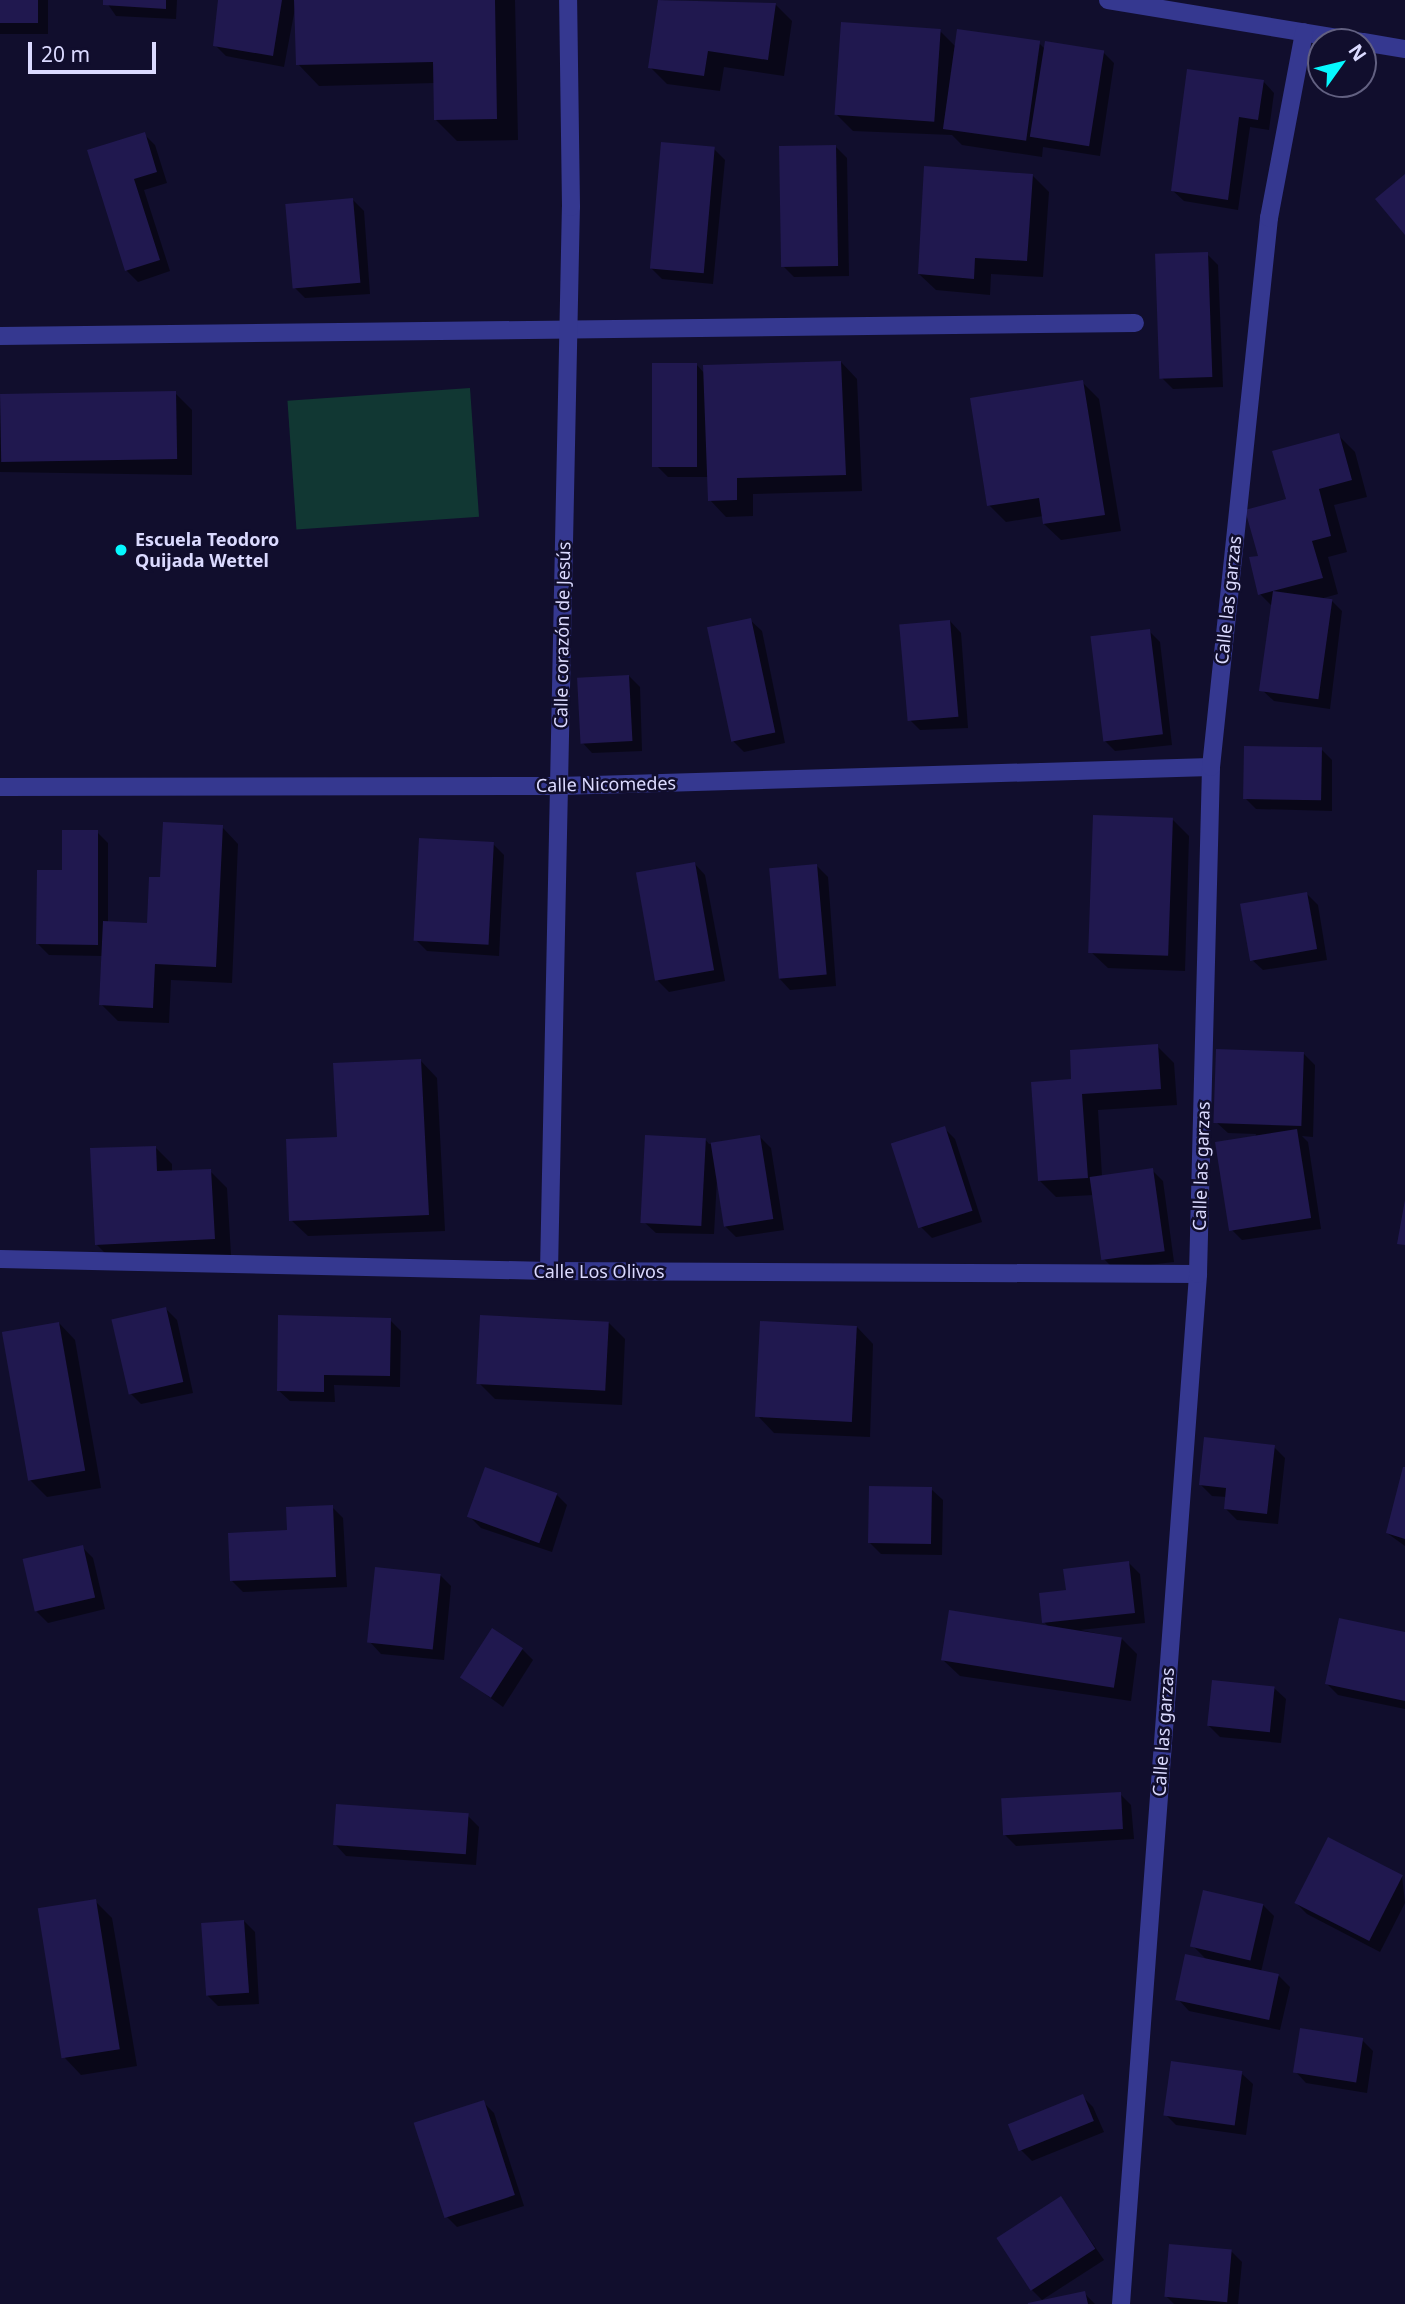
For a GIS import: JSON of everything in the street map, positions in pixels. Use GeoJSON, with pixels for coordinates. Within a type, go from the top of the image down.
{"type":"FeatureCollection","features":[{"type":"Feature","properties":{"kind":"street","name":"Calle corazón de Jesús"},"geometry":{"type":"LineString","coordinates":[[549,1271],[568,330],[568,0]]}},
{"type":"Feature","properties":{"kind":"street"},"geometry":{"type":"LineString","coordinates":[[1108,0],[1307,33]]}},
{"type":"Feature","properties":{"kind":"street","name":"Calle las garzas"},"geometry":{"type":"LineString","coordinates":[[1121,2304],[1198,1274],[1211,767],[1269,218],[1304,32]]}},
{"type":"Feature","properties":{"kind":"street"},"geometry":{"type":"LineString","coordinates":[[1377,45],[1405,50]]}},
{"type":"Feature","properties":{"kind":"street"},"geometry":{"type":"LineString","coordinates":[[0,336],[1135,323]]}},
{"type":"Feature","properties":{"kind":"street","name":"Calle Nicomedes"},"geometry":{"type":"LineString","coordinates":[[0,787],[559,786],[1211,767]]}},
{"type":"Feature","properties":{"kind":"street","name":"Calle Los Olivos"},"geometry":{"type":"LineString","coordinates":[[0,1259],[549,1271],[1198,1274]]}},
{"type":"Feature","properties":{"kind":"green space"},"geometry":{"type":"Polygon","coordinates":[[[470,388],[479,517],[296,529],[287,401],[470,388]]]}},
{"type":"Feature","properties":{"kind":"building"},"geometry":{"type":"Polygon","coordinates":[[[0,0],[38,0],[38,23],[0,23],[0,0]]]}},
{"type":"Feature","properties":{"kind":"building"},"geometry":{"type":"Polygon","coordinates":[[[103,0],[166,0],[166,9],[103,5],[103,0]]]}},
{"type":"Feature","properties":{"kind":"building"},"geometry":{"type":"Polygon","coordinates":[[[218,0],[282,0],[273,56],[213,46],[218,0]]]}},
{"type":"Feature","properties":{"kind":"building"},"geometry":{"type":"Polygon","coordinates":[[[294,0],[495,0],[497,119],[434,120],[433,62],[296,65],[294,0]]]}},
{"type":"Feature","properties":{"kind":"building"},"geometry":{"type":"Polygon","coordinates":[[[658,0],[776,3],[768,60],[708,51],[704,76],[648,68],[658,0]]]}},
{"type":"Feature","properties":{"kind":"building"},"geometry":{"type":"Polygon","coordinates":[[[841,22],[941,29],[934,122],[835,115],[841,22]]]}},
{"type":"Feature","properties":{"kind":"building"},"geometry":{"type":"Polygon","coordinates":[[[957,29],[1040,41],[1026,141],[943,129],[957,29]]]}},
{"type":"Feature","properties":{"kind":"building"},"geometry":{"type":"Polygon","coordinates":[[[1045,41],[1104,50],[1089,146],[1030,137],[1045,41]]]}},
{"type":"Feature","properties":{"kind":"building"},"geometry":{"type":"Polygon","coordinates":[[[1187,69],[1264,80],[1258,120],[1239,117],[1228,200],[1171,191],[1187,69]]]}},
{"type":"Feature","properties":{"kind":"building"},"geometry":{"type":"Polygon","coordinates":[[[145,132],[157,172],[134,179],[160,260],[125,271],[87,150],[145,132]]]}},
{"type":"Feature","properties":{"kind":"building"},"geometry":{"type":"Polygon","coordinates":[[[661,142],[715,147],[704,273],[650,269],[661,142]]]}},
{"type":"Feature","properties":{"kind":"building"},"geometry":{"type":"Polygon","coordinates":[[[836,145],[838,266],[781,267],[779,146],[836,145]]]}},
{"type":"Feature","properties":{"kind":"building"},"geometry":{"type":"Polygon","coordinates":[[[924,166],[1033,174],[1027,261],[975,258],[974,279],[918,274],[924,166]]]}},
{"type":"Feature","properties":{"kind":"building"},"geometry":{"type":"Polygon","coordinates":[[[1405,174],[1405,235],[1375,199],[1405,174]]]}},
{"type":"Feature","properties":{"kind":"building"},"geometry":{"type":"Polygon","coordinates":[[[353,198],[360,283],[293,289],[285,204],[353,198]]]}},
{"type":"Feature","properties":{"kind":"building"},"geometry":{"type":"Polygon","coordinates":[[[1208,252],[1212,377],[1159,379],[1155,254],[1208,252]]]}},
{"type":"Feature","properties":{"kind":"building"},"geometry":{"type":"Polygon","coordinates":[[[841,361],[846,475],[737,478],[737,500],[708,501],[703,365],[841,361]]]}},
{"type":"Feature","properties":{"kind":"building"},"geometry":{"type":"Polygon","coordinates":[[[652,363],[697,363],[697,467],[652,467],[652,363]]]}},
{"type":"Feature","properties":{"kind":"building"},"geometry":{"type":"Polygon","coordinates":[[[1083,380],[1105,515],[1043,524],[1039,498],[987,506],[970,398],[1083,380]]]}},
{"type":"Feature","properties":{"kind":"building"},"geometry":{"type":"Polygon","coordinates":[[[176,391],[177,459],[1,462],[0,394],[176,391]]]}},
{"type":"Feature","properties":{"kind":"building"},"geometry":{"type":"Polygon","coordinates":[[[1339,433],[1352,480],[1319,489],[1331,536],[1312,541],[1323,578],[1258,595],[1249,557],[1258,556],[1245,510],[1286,499],[1272,451],[1339,433]]]}},
{"type":"Feature","properties":{"kind":"building"},"geometry":{"type":"Polygon","coordinates":[[[1273,591],[1332,599],[1318,699],[1259,691],[1273,591]]]}},
{"type":"Feature","properties":{"kind":"building"},"geometry":{"type":"Polygon","coordinates":[[[751,618],[775,732],[731,742],[707,627],[751,618]]]}},
{"type":"Feature","properties":{"kind":"building"},"geometry":{"type":"Polygon","coordinates":[[[950,620],[958,717],[908,721],[899,624],[950,620]]]}},
{"type":"Feature","properties":{"kind":"building"},"geometry":{"type":"Polygon","coordinates":[[[1150,629],[1163,734],[1103,742],[1090,636],[1150,629]]]}},
{"type":"Feature","properties":{"kind":"building"},"geometry":{"type":"Polygon","coordinates":[[[629,675],[632,741],[581,744],[577,678],[629,675]]]}},
{"type":"Feature","properties":{"kind":"building"},"geometry":{"type":"Polygon","coordinates":[[[1244,746],[1322,747],[1321,800],[1243,799],[1244,746]]]}},
{"type":"Feature","properties":{"kind":"building"},"geometry":{"type":"Polygon","coordinates":[[[1093,815],[1173,818],[1168,956],[1088,953],[1093,815]]]}},
{"type":"Feature","properties":{"kind":"building"},"geometry":{"type":"Polygon","coordinates":[[[163,822],[223,825],[216,967],[155,964],[153,1008],[99,1005],[103,921],[147,923],[149,877],[160,877],[163,822]]]}},
{"type":"Feature","properties":{"kind":"building"},"geometry":{"type":"Polygon","coordinates":[[[62,830],[98,830],[98,945],[36,944],[37,870],[62,870],[62,830]]]}},
{"type":"Feature","properties":{"kind":"building"},"geometry":{"type":"Polygon","coordinates":[[[419,838],[494,842],[489,945],[414,941],[419,838]]]}},
{"type":"Feature","properties":{"kind":"building"},"geometry":{"type":"Polygon","coordinates":[[[695,862],[714,970],[655,981],[636,872],[695,862]]]}},
{"type":"Feature","properties":{"kind":"building"},"geometry":{"type":"Polygon","coordinates":[[[817,864],[827,975],[779,979],[769,868],[817,864]]]}},
{"type":"Feature","properties":{"kind":"building"},"geometry":{"type":"Polygon","coordinates":[[[1307,892],[1317,949],[1250,961],[1240,904],[1307,892]]]}},
{"type":"Feature","properties":{"kind":"building"},"geometry":{"type":"Polygon","coordinates":[[[1158,1044],[1161,1089],[1082,1094],[1088,1178],[1038,1181],[1031,1082],[1071,1079],[1070,1050],[1158,1044]]]}},
{"type":"Feature","properties":{"kind":"building"},"geometry":{"type":"Polygon","coordinates":[[[1216,1049],[1304,1052],[1301,1126],[1213,1123],[1216,1049]]]}},
{"type":"Feature","properties":{"kind":"building"},"geometry":{"type":"Polygon","coordinates":[[[421,1059],[429,1215],[289,1221],[286,1139],[337,1137],[333,1063],[421,1059]]]}},
{"type":"Feature","properties":{"kind":"building"},"geometry":{"type":"Polygon","coordinates":[[[945,1126],[973,1211],[918,1228],[891,1144],[945,1126]]]}},
{"type":"Feature","properties":{"kind":"building"},"geometry":{"type":"Polygon","coordinates":[[[1297,1129],[1311,1218],[1229,1231],[1215,1142],[1297,1129]]]}},
{"type":"Feature","properties":{"kind":"building"},"geometry":{"type":"Polygon","coordinates":[[[645,1135],[706,1138],[701,1226],[640,1223],[645,1135]]]}},
{"type":"Feature","properties":{"kind":"building"},"geometry":{"type":"Polygon","coordinates":[[[760,1135],[773,1219],[724,1227],[711,1143],[760,1135]]]}},
{"type":"Feature","properties":{"kind":"building"},"geometry":{"type":"Polygon","coordinates":[[[156,1146],[157,1171],[211,1169],[215,1239],[95,1245],[90,1148],[156,1146]]]}},
{"type":"Feature","properties":{"kind":"building"},"geometry":{"type":"Polygon","coordinates":[[[1153,1168],[1165,1251],[1101,1260],[1090,1177],[1153,1168]]]}},
{"type":"Feature","properties":{"kind":"building"},"geometry":{"type":"Polygon","coordinates":[[[1405,1200],[1405,1245],[1397,1244],[1405,1200]]]}},
{"type":"Feature","properties":{"kind":"building"},"geometry":{"type":"Polygon","coordinates":[[[166,1307],[183,1382],[129,1395],[111,1320],[166,1307]]]}},
{"type":"Feature","properties":{"kind":"building"},"geometry":{"type":"Polygon","coordinates":[[[278,1315],[391,1318],[390,1376],[324,1375],[324,1392],[277,1391],[278,1315]]]}},
{"type":"Feature","properties":{"kind":"building"},"geometry":{"type":"Polygon","coordinates":[[[480,1315],[609,1322],[605,1391],[476,1384],[480,1315]]]}},
{"type":"Feature","properties":{"kind":"building"},"geometry":{"type":"Polygon","coordinates":[[[760,1321],[857,1326],[852,1422],[755,1417],[760,1321]]]}},
{"type":"Feature","properties":{"kind":"building"},"geometry":{"type":"Polygon","coordinates":[[[59,1322],[85,1471],[28,1481],[2,1332],[59,1322]]]}},
{"type":"Feature","properties":{"kind":"building"},"geometry":{"type":"Polygon","coordinates":[[[1204,1437],[1275,1445],[1267,1514],[1224,1509],[1226,1488],[1199,1485],[1204,1437]]]}},
{"type":"Feature","properties":{"kind":"building"},"geometry":{"type":"Polygon","coordinates":[[[485,1467],[557,1493],[539,1543],[467,1517],[485,1467]]]}},
{"type":"Feature","properties":{"kind":"building"},"geometry":{"type":"Polygon","coordinates":[[[1405,1467],[1405,1539],[1386,1533],[1405,1467]]]}},
{"type":"Feature","properties":{"kind":"building"},"geometry":{"type":"Polygon","coordinates":[[[869,1486],[932,1487],[931,1544],[868,1543],[869,1486]]]}},
{"type":"Feature","properties":{"kind":"building"},"geometry":{"type":"Polygon","coordinates":[[[333,1505],[336,1577],[230,1581],[228,1533],[287,1530],[286,1507],[333,1505]]]}},
{"type":"Feature","properties":{"kind":"building"},"geometry":{"type":"Polygon","coordinates":[[[83,1545],[95,1598],[35,1612],[23,1559],[83,1545]]]}},
{"type":"Feature","properties":{"kind":"building"},"geometry":{"type":"Polygon","coordinates":[[[1129,1561],[1135,1613],[1042,1623],[1039,1593],[1066,1590],[1063,1569],[1129,1561]]]}},
{"type":"Feature","properties":{"kind":"building"},"geometry":{"type":"Polygon","coordinates":[[[375,1567],[441,1574],[433,1649],[367,1643],[375,1567]]]}},
{"type":"Feature","properties":{"kind":"building"},"geometry":{"type":"Polygon","coordinates":[[[949,1610],[1122,1637],[1114,1688],[941,1660],[949,1610]]]}},
{"type":"Feature","properties":{"kind":"building"},"geometry":{"type":"Polygon","coordinates":[[[1339,1618],[1405,1632],[1405,1701],[1325,1684],[1339,1618]]]}},
{"type":"Feature","properties":{"kind":"building"},"geometry":{"type":"Polygon","coordinates":[[[492,1628],[523,1648],[491,1698],[460,1677],[492,1628]]]}},
{"type":"Feature","properties":{"kind":"building"},"geometry":{"type":"Polygon","coordinates":[[[1212,1680],[1275,1687],[1270,1732],[1207,1726],[1212,1680]]]}},
{"type":"Feature","properties":{"kind":"building"},"geometry":{"type":"Polygon","coordinates":[[[1121,1792],[1123,1829],[1003,1835],[1001,1798],[1121,1792]]]}},
{"type":"Feature","properties":{"kind":"building"},"geometry":{"type":"Polygon","coordinates":[[[336,1804],[469,1813],[466,1854],[333,1845],[336,1804]]]}},
{"type":"Feature","properties":{"kind":"building"},"geometry":{"type":"Polygon","coordinates":[[[1328,1837],[1403,1875],[1369,1941],[1294,1903],[1328,1837]]]}},
{"type":"Feature","properties":{"kind":"building"},"geometry":{"type":"Polygon","coordinates":[[[1203,1890],[1263,1904],[1250,1960],[1190,1947],[1203,1890]]]}},
{"type":"Feature","properties":{"kind":"building"},"geometry":{"type":"Polygon","coordinates":[[[96,1899],[120,2049],[62,2058],[38,1908],[96,1899]]]}},
{"type":"Feature","properties":{"kind":"building"},"geometry":{"type":"Polygon","coordinates":[[[244,1920],[249,1993],[206,1996],[201,1923],[244,1920]]]}},
{"type":"Feature","properties":{"kind":"building"},"geometry":{"type":"Polygon","coordinates":[[[1185,1954],[1279,1974],[1269,2020],[1175,2000],[1185,1954]]]}},
{"type":"Feature","properties":{"kind":"building"},"geometry":{"type":"Polygon","coordinates":[[[1300,2028],[1363,2038],[1356,2082],[1293,2072],[1300,2028]]]}},
{"type":"Feature","properties":{"kind":"building"},"geometry":{"type":"Polygon","coordinates":[[[1171,2061],[1242,2071],[1235,2125],[1163,2115],[1171,2061]]]}},
{"type":"Feature","properties":{"kind":"building"},"geometry":{"type":"Polygon","coordinates":[[[1083,2094],[1094,2121],[1019,2151],[1008,2124],[1083,2094]]]}},
{"type":"Feature","properties":{"kind":"building"},"geometry":{"type":"Polygon","coordinates":[[[484,2100],[515,2195],[445,2218],[414,2123],[484,2100]]]}},
{"type":"Feature","properties":{"kind":"building"},"geometry":{"type":"Polygon","coordinates":[[[1061,2196],[1095,2249],[1031,2291],[996,2238],[1061,2196]]]}},
{"type":"Feature","properties":{"kind":"building"},"geometry":{"type":"Polygon","coordinates":[[[1169,2244],[1232,2249],[1227,2302],[1164,2297],[1169,2244]]]}},
{"type":"Feature","properties":{"kind":"building"},"geometry":{"type":"Polygon","coordinates":[[[1085,2291],[1088,2304],[1028,2304],[1028,2303],[1085,2291]]]}},
{"type":"Feature","properties":{"kind":"place","name":"Escuela Teodoro Quijada Wettel"},"geometry":{"type":"Point","coordinates":[121,550]}}]}
